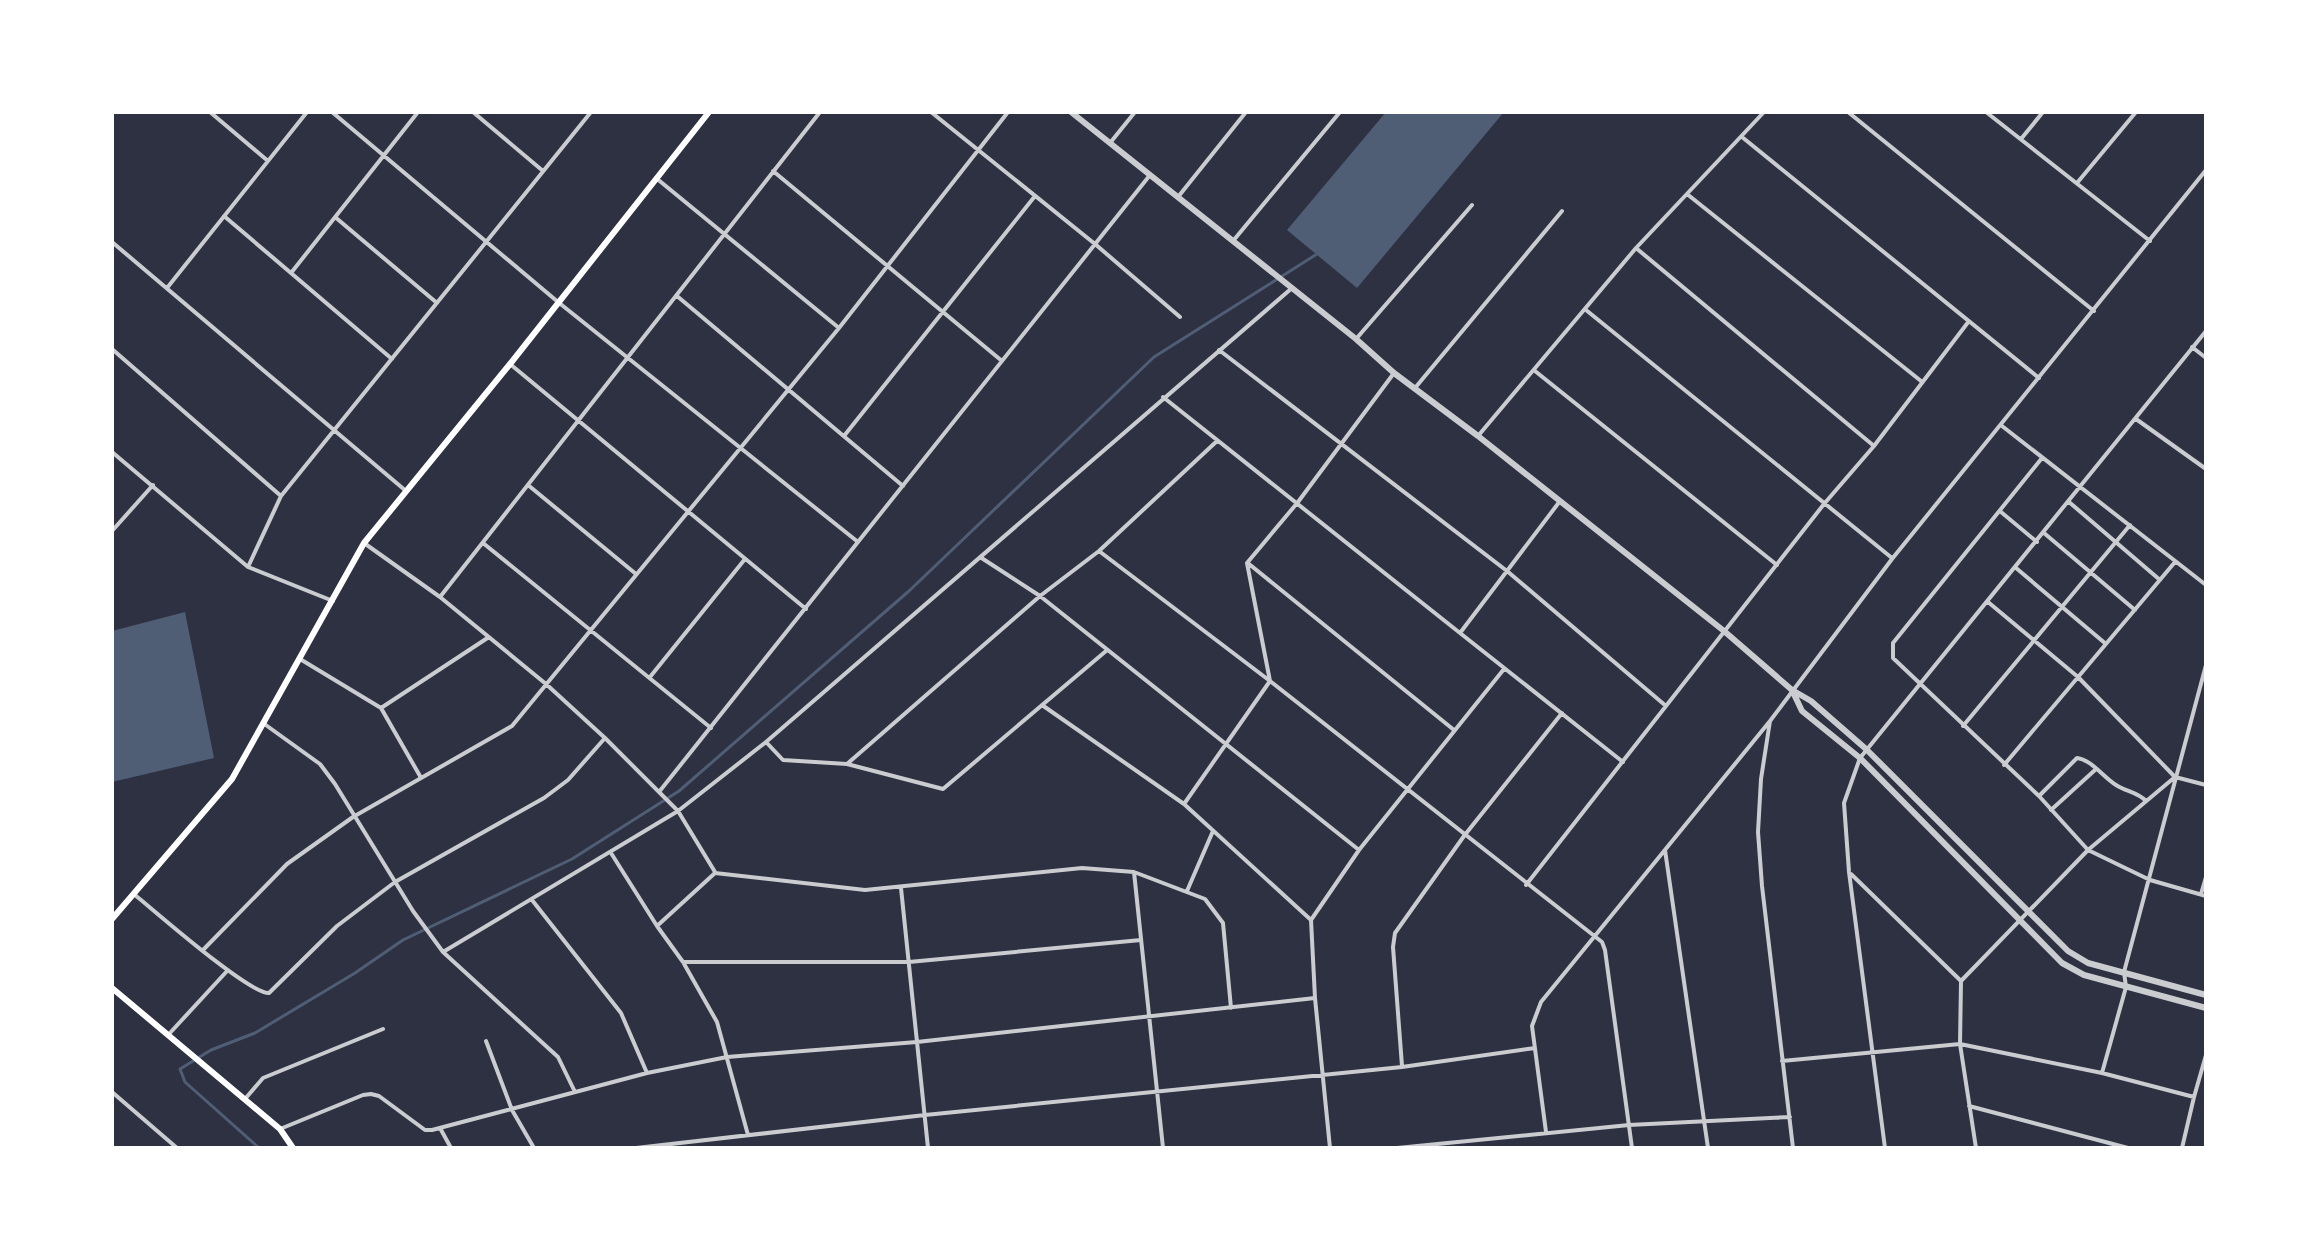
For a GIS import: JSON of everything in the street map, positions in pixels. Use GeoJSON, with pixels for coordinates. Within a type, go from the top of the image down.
{"type":"FeatureCollection","features":[{"type":"Feature","properties":{"kind":"main road"},"geometry":{"type":"LineString","coordinates":[[112,919],[232,779],[364,543],[709,112]]}},
{"type":"Feature","properties":{"kind":"main road"},"geometry":{"type":"LineString","coordinates":[[112,988],[280,1129],[293,1148]]}},
{"type":"Feature","properties":{"kind":"street"},"geometry":{"type":"LineString","coordinates":[[210,112],[268,161]]}},
{"type":"Feature","properties":{"kind":"street"},"geometry":{"type":"LineString","coordinates":[[167,288],[307,112]]}},
{"type":"Feature","properties":{"kind":"street"},"geometry":{"type":"LineString","coordinates":[[332,112],[558,302],[858,542]]}},
{"type":"Feature","properties":{"kind":"street"},"geometry":{"type":"LineString","coordinates":[[291,273],[418,112]]}},
{"type":"Feature","properties":{"kind":"street"},"geometry":{"type":"LineString","coordinates":[[473,112],[543,171]]}},
{"type":"Feature","properties":{"kind":"street"},"geometry":{"type":"LineString","coordinates":[[248,567],[281,496],[591,112]]}},
{"type":"Feature","properties":{"kind":"street"},"geometry":{"type":"LineString","coordinates":[[440,597],[820,112]]}},
{"type":"Feature","properties":{"kind":"street"},"geometry":{"type":"LineString","coordinates":[[931,112],[1180,317]]}},
{"type":"Feature","properties":{"kind":"street"},"geometry":{"type":"LineString","coordinates":[[203,950],[287,864],[353,817],[512,726],[839,328],[1008,112]]}},
{"type":"Feature","properties":{"kind":"street"},"geometry":{"type":"LineString","coordinates":[[1071,112],[1356,339],[1394,373],[1724,631],[1792,690],[1811,701],[1866,749],[2068,951],[2088,963],[2206,995]]}},
{"type":"Feature","properties":{"kind":"street"},"geometry":{"type":"LineString","coordinates":[[1110,143],[1135,112]]}},
{"type":"Feature","properties":{"kind":"street"},"geometry":{"type":"LineString","coordinates":[[1178,197],[1246,112]]}},
{"type":"Feature","properties":{"kind":"street"},"geometry":{"type":"LineString","coordinates":[[1233,241],[1340,112]]}},
{"type":"Feature","properties":{"kind":"street"},"geometry":{"type":"LineString","coordinates":[[1478,436],[1636,248],[1764,112]]}},
{"type":"Feature","properties":{"kind":"street"},"geometry":{"type":"LineString","coordinates":[[1848,112],[2094,311]]}},
{"type":"Feature","properties":{"kind":"street"},"geometry":{"type":"LineString","coordinates":[[1986,112],[2150,241]]}},
{"type":"Feature","properties":{"kind":"street"},"geometry":{"type":"LineString","coordinates":[[2021,139],[2043,112]]}},
{"type":"Feature","properties":{"kind":"street"},"geometry":{"type":"LineString","coordinates":[[2077,183],[2136,112]]}},
{"type":"Feature","properties":{"kind":"street"},"geometry":{"type":"LineString","coordinates":[[1742,137],[2039,378]]}},
{"type":"Feature","properties":{"kind":"street"},"geometry":{"type":"LineString","coordinates":[[1546,1132],[1532,1026],[1541,1002],[1770,721],[1892,559],[2206,170]]}},
{"type":"Feature","properties":{"kind":"street"},"geometry":{"type":"LineString","coordinates":[[773,171],[1002,361]]}},
{"type":"Feature","properties":{"kind":"street"},"geometry":{"type":"LineString","coordinates":[[660,793],[1150,175]]}},
{"type":"Feature","properties":{"kind":"street"},"geometry":{"type":"LineString","coordinates":[[2201,177],[2206,182]]}},
{"type":"Feature","properties":{"kind":"street"},"geometry":{"type":"LineString","coordinates":[[656,178],[839,328]]}},
{"type":"Feature","properties":{"kind":"street"},"geometry":{"type":"LineString","coordinates":[[1687,194],[1921,381]]}},
{"type":"Feature","properties":{"kind":"street"},"geometry":{"type":"LineString","coordinates":[[844,436],[1035,196]]}},
{"type":"Feature","properties":{"kind":"street"},"geometry":{"type":"LineString","coordinates":[[1356,339],[1472,205]]}},
{"type":"Feature","properties":{"kind":"street"},"geometry":{"type":"LineString","coordinates":[[1415,388],[1562,211]]}},
{"type":"Feature","properties":{"kind":"street"},"geometry":{"type":"LineString","coordinates":[[224,216],[392,359]]}},
{"type":"Feature","properties":{"kind":"street"},"geometry":{"type":"LineString","coordinates":[[335,217],[437,303]]}},
{"type":"Feature","properties":{"kind":"street"},"geometry":{"type":"LineString","coordinates":[[112,242],[406,491]]}},
{"type":"Feature","properties":{"kind":"street"},"geometry":{"type":"LineString","coordinates":[[1636,248],[1874,446]]}},
{"type":"Feature","properties":{"kind":"street"},"geometry":{"type":"LineString","coordinates":[[443,952],[678,811],[766,742],[1292,288]]}},
{"type":"Feature","properties":{"kind":"street"},"geometry":{"type":"LineString","coordinates":[[677,296],[903,486]]}},
{"type":"Feature","properties":{"kind":"street"},"geometry":{"type":"LineString","coordinates":[[1586,310],[1892,559]]}},
{"type":"Feature","properties":{"kind":"street"},"geometry":{"type":"LineString","coordinates":[[1526,885],[1824,504],[1874,446],[1969,321]]}},
{"type":"Feature","properties":{"kind":"street"},"geometry":{"type":"LineString","coordinates":[[1885,1148],[1849,872],[1844,803],[1860,758],[2206,331]]}},
{"type":"Feature","properties":{"kind":"street"},"geometry":{"type":"LineString","coordinates":[[2192,347],[2206,358]]}},
{"type":"Feature","properties":{"kind":"street"},"geometry":{"type":"LineString","coordinates":[[112,349],[281,496]]}},
{"type":"Feature","properties":{"kind":"street"},"geometry":{"type":"LineString","coordinates":[[1219,350],[1507,571],[1666,706]]}},
{"type":"Feature","properties":{"kind":"street"},"geometry":{"type":"LineString","coordinates":[[510,364],[806,609]]}},
{"type":"Feature","properties":{"kind":"street"},"geometry":{"type":"LineString","coordinates":[[1535,371],[1777,565]]}},
{"type":"Feature","properties":{"kind":"street"},"geometry":{"type":"LineString","coordinates":[[1247,563],[1298,502],[1394,373]]}},
{"type":"Feature","properties":{"kind":"street"},"geometry":{"type":"LineString","coordinates":[[1163,397],[1623,762]]}},
{"type":"Feature","properties":{"kind":"street"},"geometry":{"type":"LineString","coordinates":[[2136,419],[2206,469]]}},
{"type":"Feature","properties":{"kind":"street"},"geometry":{"type":"LineString","coordinates":[[2002,426],[2206,585]]}},
{"type":"Feature","properties":{"kind":"street"},"geometry":{"type":"LineString","coordinates":[[847,764],[1040,596],[1099,551],[1217,441]]}},
{"type":"Feature","properties":{"kind":"street"},"geometry":{"type":"LineString","coordinates":[[112,452],[248,567],[333,601]]}},
{"type":"Feature","properties":{"kind":"street"},"geometry":{"type":"LineString","coordinates":[[2042,458],[1893,643],[1893,658],[1920,687],[2039,796],[2088,850],[2150,880],[2204,895],[2206,877]]}},
{"type":"Feature","properties":{"kind":"street"},"geometry":{"type":"LineString","coordinates":[[112,531],[153,485]]}},
{"type":"Feature","properties":{"kind":"street"},"geometry":{"type":"LineString","coordinates":[[528,485],[636,574]]}},
{"type":"Feature","properties":{"kind":"street"},"geometry":{"type":"LineString","coordinates":[[1460,633],[1560,501]]}},
{"type":"Feature","properties":{"kind":"street"},"geometry":{"type":"LineString","coordinates":[[2069,502],[2160,580]]}},
{"type":"Feature","properties":{"kind":"street"},"geometry":{"type":"LineString","coordinates":[[2001,512],[2037,542]]}},
{"type":"Feature","properties":{"kind":"street"},"geometry":{"type":"LineString","coordinates":[[1963,726],[2130,525]]}},
{"type":"Feature","properties":{"kind":"street"},"geometry":{"type":"LineString","coordinates":[[2044,533],[2135,610]]}},
{"type":"Feature","properties":{"kind":"street"},"geometry":{"type":"LineString","coordinates":[[364,543],[440,597],[546,684],[605,738],[678,811],[715,873]]}},
{"type":"Feature","properties":{"kind":"street"},"geometry":{"type":"LineString","coordinates":[[483,543],[711,728]]}},
{"type":"Feature","properties":{"kind":"street"},"geometry":{"type":"LineString","coordinates":[[1099,551],[1270,681],[1526,885],[1597,936],[1605,950],[1632,1148]]}},
{"type":"Feature","properties":{"kind":"street"},"geometry":{"type":"LineString","coordinates":[[980,557],[1040,596],[1359,850]]}},
{"type":"Feature","properties":{"kind":"street"},"geometry":{"type":"LineString","coordinates":[[650,677],[745,559]]}},
{"type":"Feature","properties":{"kind":"street"},"geometry":{"type":"LineString","coordinates":[[2003,765],[2175,562]]}},
{"type":"Feature","properties":{"kind":"street"},"geometry":{"type":"LineString","coordinates":[[1184,804],[1270,681],[1247,563]]}},
{"type":"Feature","properties":{"kind":"street"},"geometry":{"type":"LineString","coordinates":[[1247,563],[1454,730]]}},
{"type":"Feature","properties":{"kind":"street"},"geometry":{"type":"LineString","coordinates":[[2016,568],[2106,644]]}},
{"type":"Feature","properties":{"kind":"street"},"geometry":{"type":"LineString","coordinates":[[1988,602],[2078,677],[2175,777],[2206,785]]}},
{"type":"Feature","properties":{"kind":"street"},"geometry":{"type":"LineString","coordinates":[[381,708],[489,637]]}},
{"type":"Feature","properties":{"kind":"street"},"geometry":{"type":"LineString","coordinates":[[766,742],[783,760],[847,764],[943,789],[1107,651]]}},
{"type":"Feature","properties":{"kind":"street"},"geometry":{"type":"LineString","coordinates":[[300,659],[381,708],[420,777]]}},
{"type":"Feature","properties":{"kind":"street"},"geometry":{"type":"LineString","coordinates":[[2102,1073],[2126,987],[2124,972],[2206,665]]}},
{"type":"Feature","properties":{"kind":"street"},"geometry":{"type":"LineString","coordinates":[[1330,1148],[1315,998],[1311,920],[1359,850],[1504,669]]}},
{"type":"Feature","properties":{"kind":"street"},"geometry":{"type":"LineString","coordinates":[[1792,690],[1802,711],[1860,758],[2062,963],[2084,975],[2206,1008]]}},
{"type":"Feature","properties":{"kind":"street"},"geometry":{"type":"LineString","coordinates":[[1042,705],[1184,804],[1311,920]]}},
{"type":"Feature","properties":{"kind":"street"},"geometry":{"type":"LineString","coordinates":[[1402,1067],[1393,947],[1395,933],[1464,836],[1562,713]]}},
{"type":"Feature","properties":{"kind":"street"},"geometry":{"type":"LineString","coordinates":[[1770,721],[1761,779],[1758,832],[1793,1148]]}},
{"type":"Feature","properties":{"kind":"street"},"geometry":{"type":"LineString","coordinates":[[263,723],[320,764],[413,911],[443,952],[558,1057],[575,1092]]}},
{"type":"Feature","properties":{"kind":"street"},"geometry":{"type":"LineString","coordinates":[[133,894],[228,970],[261,993],[269,993],[337,926],[395,882],[544,798],[568,780],[605,738]]}},
{"type":"Feature","properties":{"kind":"street"},"geometry":{"type":"LineString","coordinates":[[2039,796],[2077,758],[2087,761],[2112,783],[2140,795],[2146,802]]}},
{"type":"Feature","properties":{"kind":"street"},"geometry":{"type":"LineString","coordinates":[[2051,810],[2095,770]]}},
{"type":"Feature","properties":{"kind":"street"},"geometry":{"type":"LineString","coordinates":[[1976,1148],[1960,1044],[1961,981],[2088,850],[2175,777]]}},
{"type":"Feature","properties":{"kind":"street"},"geometry":{"type":"LineString","coordinates":[[1187,891],[1213,831]]}},
{"type":"Feature","properties":{"kind":"street"},"geometry":{"type":"LineString","coordinates":[[1665,850],[1708,1148]]}},
{"type":"Feature","properties":{"kind":"street"},"geometry":{"type":"LineString","coordinates":[[611,853],[683,962],[717,1022],[748,1135]]}},
{"type":"Feature","properties":{"kind":"street"},"geometry":{"type":"LineString","coordinates":[[657,926],[715,873],[865,890],[1082,868],[1134,872],[1205,899],[1223,923],[1231,1008]]}},
{"type":"Feature","properties":{"kind":"street"},"geometry":{"type":"LineString","coordinates":[[1134,872],[1163,1148]]}},
{"type":"Feature","properties":{"kind":"street"},"geometry":{"type":"LineString","coordinates":[[1849,872],[1961,981]]}},
{"type":"Feature","properties":{"kind":"street"},"geometry":{"type":"LineString","coordinates":[[901,888],[928,1148]]}},
{"type":"Feature","properties":{"kind":"street"},"geometry":{"type":"LineString","coordinates":[[532,900],[621,1013],[647,1073]]}},
{"type":"Feature","properties":{"kind":"street"},"geometry":{"type":"LineString","coordinates":[[683,962],[909,962],[1141,940]]}},
{"type":"Feature","properties":{"kind":"street"},"geometry":{"type":"LineString","coordinates":[[168,1036],[228,970]]}},
{"type":"Feature","properties":{"kind":"street"},"geometry":{"type":"LineString","coordinates":[[280,1129],[363,1095],[379,1096],[425,1130],[647,1073],[727,1057],[917,1042],[1315,998]]}},
{"type":"Feature","properties":{"kind":"street"},"geometry":{"type":"LineString","coordinates":[[244,1100],[263,1078],[383,1029]]}},
{"type":"Feature","properties":{"kind":"street"},"geometry":{"type":"LineString","coordinates":[[486,1041],[512,1110],[534,1148]]}},
{"type":"Feature","properties":{"kind":"street"},"geometry":{"type":"LineString","coordinates":[[1782,1061],[1960,1044],[2102,1073],[2194,1097]]}},
{"type":"Feature","properties":{"kind":"street"},"geometry":{"type":"LineString","coordinates":[[636,1148],[925,1115],[1402,1067],[1535,1048]]}},
{"type":"Feature","properties":{"kind":"street"},"geometry":{"type":"LineString","coordinates":[[2182,1148],[2206,1055]]}},
{"type":"Feature","properties":{"kind":"street"},"geometry":{"type":"LineString","coordinates":[[112,1092],[177,1148]]}},
{"type":"Feature","properties":{"kind":"street"},"geometry":{"type":"LineString","coordinates":[[1969,1106],[2128,1148]]}},
{"type":"Feature","properties":{"kind":"street"},"geometry":{"type":"LineString","coordinates":[[1397,1148],[1629,1125],[1790,1117]]}},
{"type":"Feature","properties":{"kind":"street"},"geometry":{"type":"LineString","coordinates":[[440,1128],[451,1148]]}},
{"type":"Feature","properties":{"kind":"water"},"geometry":{"type":"Polygon","coordinates":[[[1386,112],[1504,112],[1357,288],[1287,230],[1386,112]]]}},
{"type":"Feature","properties":{"kind":"water"},"geometry":{"type":"Polygon","coordinates":[[[185,612],[214,758],[112,782],[112,631],[185,612]]]}},
{"type":"Feature","properties":{"kind":"waterway"},"geometry":{"type":"LineString","coordinates":[[259,1148],[185,1082],[180,1069],[211,1050],[255,1033],[355,973],[403,940],[572,859],[679,791],[909,591],[1154,357],[1317,254]]}}]}
